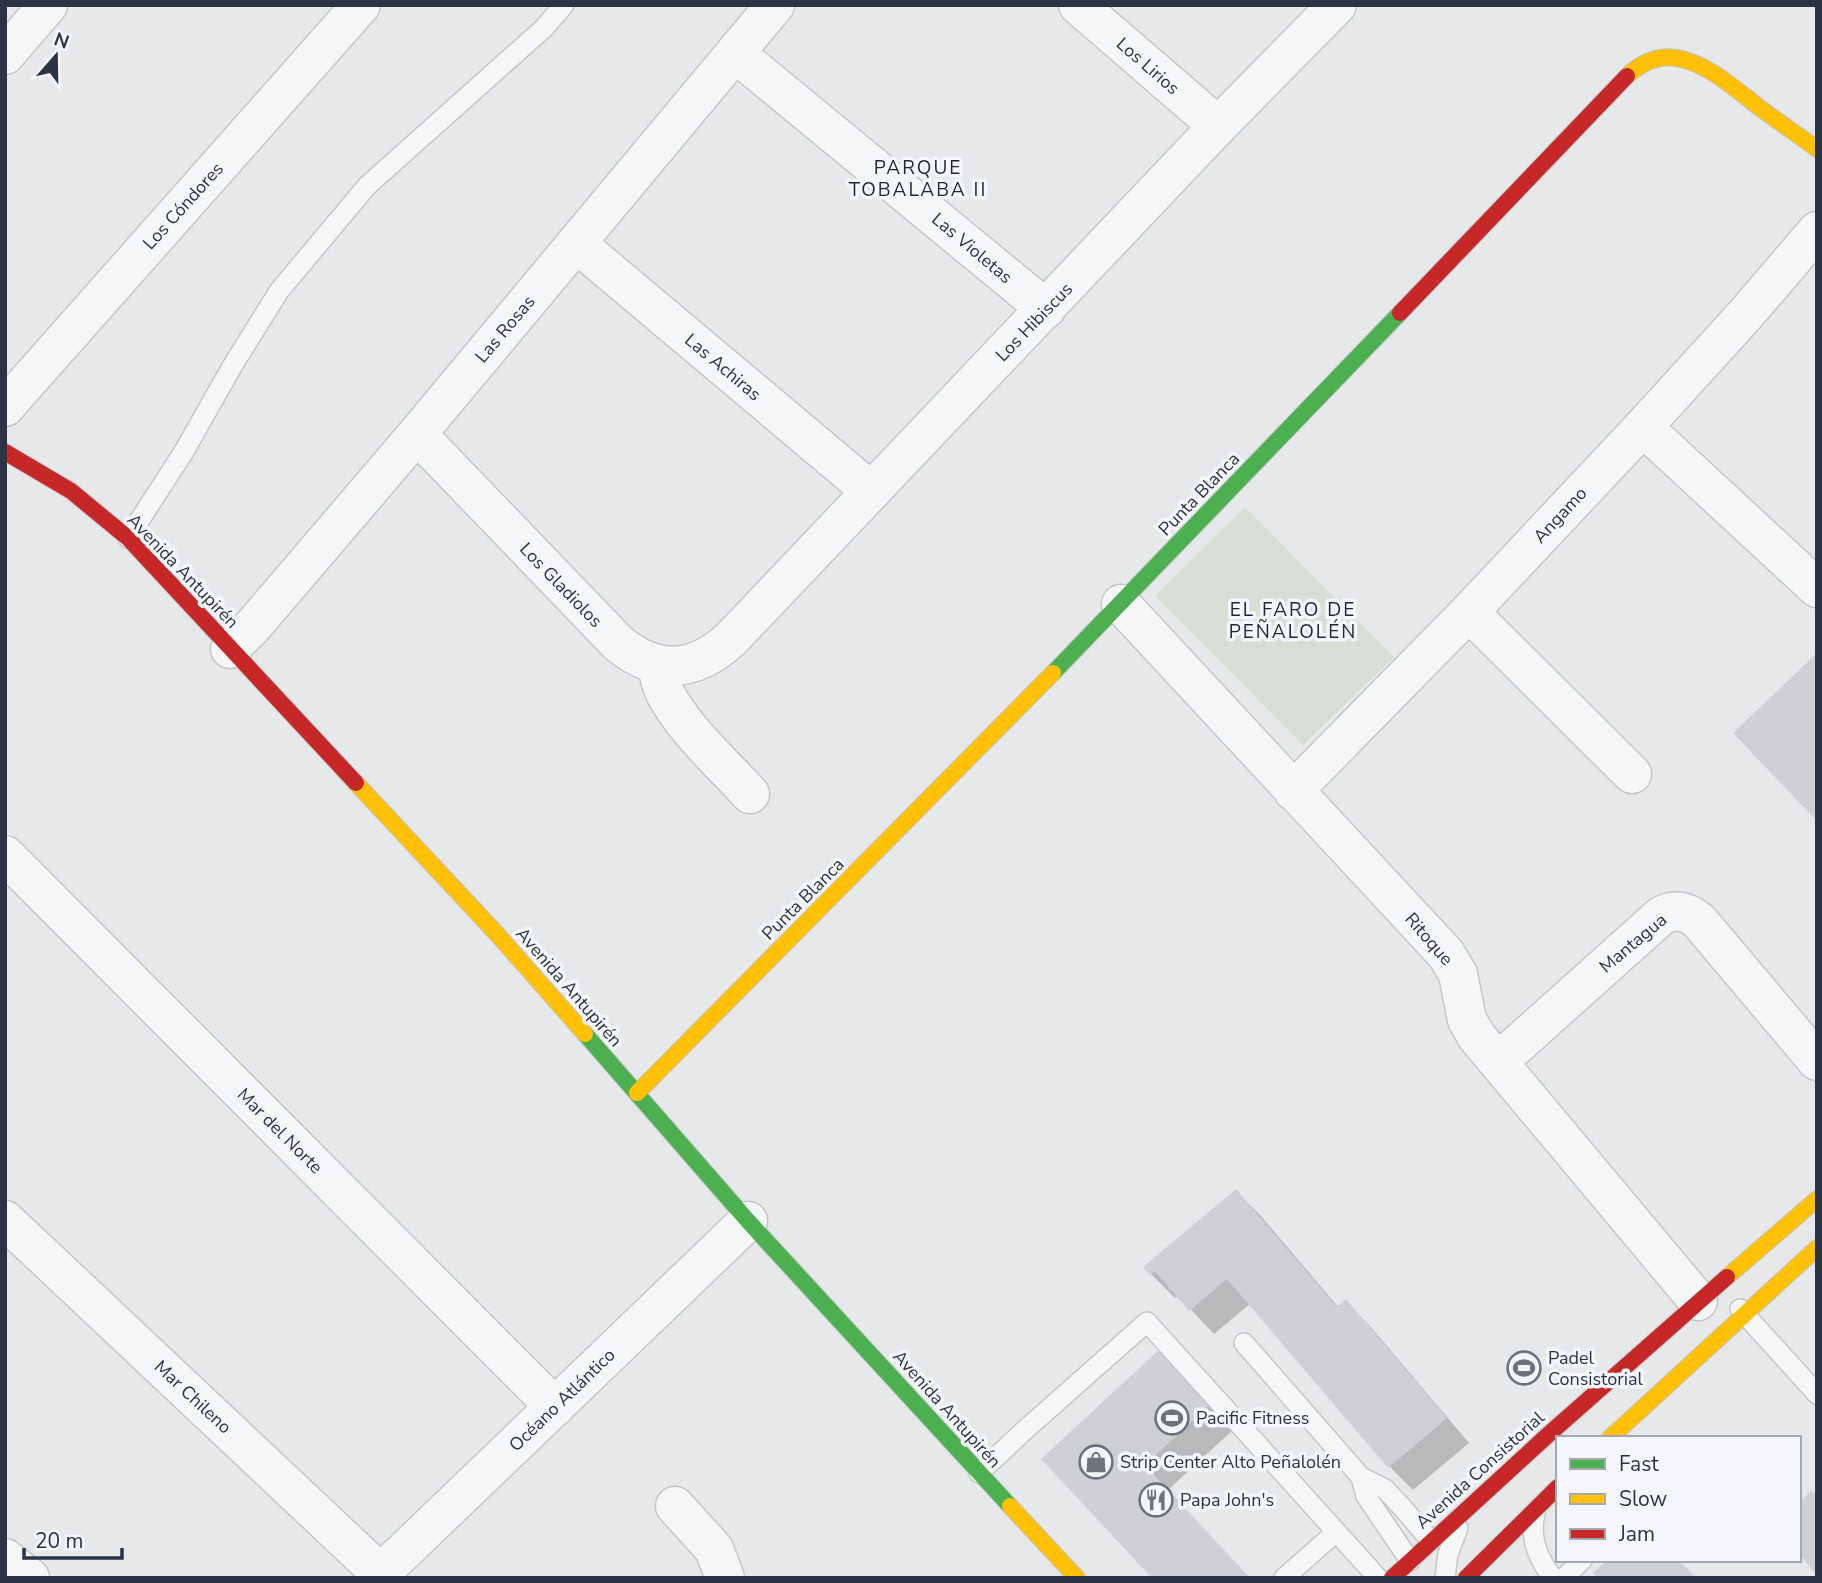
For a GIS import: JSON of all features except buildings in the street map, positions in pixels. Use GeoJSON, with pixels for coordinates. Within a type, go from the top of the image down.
{"type":"FeatureCollection","features":[{"type":"Feature","properties":{"kind":"street"},"geometry":{"type":"LineString","coordinates":[[5,55],[48,5]]}},
{"type":"Feature","properties":{"kind":"street","name":"Los Cóndores"},"geometry":{"type":"LineString","coordinates":[[5,407],[361,5]]}},
{"type":"Feature","properties":{"kind":"street","name":"Las Rosas"},"geometry":{"type":"LineString","coordinates":[[230,649],[253,626],[417,434],[775,5]]}},
{"type":"Feature","properties":{"kind":"street","name":"Los Lirios"},"geometry":{"type":"LineString","coordinates":[[1078,5],[1218,126]]}},
{"type":"Feature","properties":{"kind":"street","name":"Los Hibiscus"},"geometry":{"type":"LineString","coordinates":[[731,639],[1218,126],[1337,5]]}},
{"type":"Feature","properties":{"kind":"street","name":"Las Violetas"},"geometry":{"type":"LineString","coordinates":[[735,53],[1046,309]]}},
{"type":"Feature","properties":{"kind":"street","name":"Punta Blanca"},"geometry":{"type":"LineString","coordinates":[[637,1093],[1121,604],[1630,73],[1654,58],[1679,58],[1691,62],[1720,79],[1817,149]]}},
{"type":"Feature","properties":{"kind":"street","name":"Angamo"},"geometry":{"type":"LineString","coordinates":[[1293,791],[1469,612],[1643,427],[1804,270],[1817,232]]}},
{"type":"Feature","properties":{"kind":"street","name":"Las Achiras"},"geometry":{"type":"LineString","coordinates":[[576,243],[870,491]]}},
{"type":"Feature","properties":{"kind":"street"},"geometry":{"type":"LineString","coordinates":[[1643,427],[1817,589]]}},
{"type":"Feature","properties":{"kind":"street","name":"Los Gladiolos"},"geometry":{"type":"LineString","coordinates":[[417,434],[631,654],[657,664],[684,665],[719,650],[731,639]]}},
{"type":"Feature","properties":{"kind":"street","name":"Avenida Antupirén"},"geometry":{"type":"LineString","coordinates":[[5,452],[71,491],[128,538],[497,934],[748,1221],[1077,1578]]}},
{"type":"Feature","properties":{"kind":"street","name":"Ritoque"},"geometry":{"type":"LineString","coordinates":[[1121,604],[1446,954],[1458,974],[1471,1028],[1498,1062],[1707,1293]]}},
{"type":"Feature","properties":{"kind":"street"},"geometry":{"type":"LineString","coordinates":[[1469,612],[1632,774]]}},
{"type":"Feature","properties":{"kind":"street"},"geometry":{"type":"LineString","coordinates":[[657,664],[663,690],[673,705],[750,794]]}},
{"type":"Feature","properties":{"kind":"street","name":"Mar del Norte"},"geometry":{"type":"LineString","coordinates":[[5,855],[555,1407]]}},
{"type":"Feature","properties":{"kind":"street","name":"Mantagua"},"geometry":{"type":"LineString","coordinates":[[1498,1062],[1661,916],[1675,911],[1687,913],[1699,920],[1817,1061]]}},
{"type":"Feature","properties":{"kind":"street","name":"Avenida Consistorial"},"geometry":{"type":"LineString","coordinates":[[1392,1578],[1475,1500],[1707,1293],[1817,1199]]}},
{"type":"Feature","properties":{"kind":"street","name":"Mar Chileno"},"geometry":{"type":"LineString","coordinates":[[5,1220],[378,1576]]}},
{"type":"Feature","properties":{"kind":"street","name":"Océano Atlántico"},"geometry":{"type":"LineString","coordinates":[[378,1576],[748,1221]]}},
{"type":"Feature","properties":{"kind":"street"},"geometry":{"type":"LineString","coordinates":[[1612,1436],[1817,1248]]}},
{"type":"Feature","properties":{"kind":"street"},"geometry":{"type":"LineString","coordinates":[[1466,1578],[1556,1489]]}},
{"type":"Feature","properties":{"kind":"street"},"geometry":{"type":"LineString","coordinates":[[675,1506],[714,1549],[725,1578]]}},
{"type":"Feature","properties":{"kind":"street"},"geometry":{"type":"LineString","coordinates":[[5,1558],[30,1578]]}},
{"type":"Feature","properties":{"kind":"lane"},"geometry":{"type":"LineString","coordinates":[[128,538],[183,453],[279,291],[367,186],[544,29],[564,5]]}},
{"type":"Feature","properties":{"kind":"lane"},"geometry":{"type":"LineString","coordinates":[[1707,1293],[1745,1315],[1817,1394]]}},
{"type":"Feature","properties":{"kind":"lane"},"geometry":{"type":"LineString","coordinates":[[979,1473],[1147,1322],[1378,1578]]}},
{"type":"Feature","properties":{"kind":"lane"},"geometry":{"type":"LineString","coordinates":[[1244,1343],[1361,1478],[1385,1489],[1431,1541]]}},
{"type":"Feature","properties":{"kind":"lane"},"geometry":{"type":"LineString","coordinates":[[1361,1478],[1366,1496],[1410,1561]]}},
{"type":"Feature","properties":{"kind":"lane"},"geometry":{"type":"LineString","coordinates":[[1445,1578],[1453,1540],[1475,1500]]}},
{"type":"Feature","properties":{"kind":"lane"},"geometry":{"type":"LineString","coordinates":[[1536,1507],[1533,1522],[1535,1544],[1540,1559],[1553,1578]]}},
{"type":"Feature","properties":{"kind":"lane"},"geometry":{"type":"LineString","coordinates":[[1284,1578],[1336,1532]]}},
{"type":"Feature","properties":{"kind":"lane"},"geometry":{"type":"LineString","coordinates":[[1564,1578],[1580,1562]]}},
{"type":"Feature","properties":{"kind":"shaded area"},"geometry":{"type":"Polygon","coordinates":[[[1245,507],[1394,657],[1303,745],[1155,596],[1245,507]]]}},
{"type":"Feature","properties":{"kind":"traffic: fast"},"geometry":{"type":"LineString","coordinates":[[1053,673],[1400,313]]}},
{"type":"Feature","properties":{"kind":"traffic: fast"},"geometry":{"type":"LineString","coordinates":[[585,1034],[748,1221],[1010,1506]]}},
{"type":"Feature","properties":{"kind":"traffic: slow"},"geometry":{"type":"LineString","coordinates":[[1627,76],[1644,64],[1669,57],[1699,65],[1721,78],[1817,149]]}},
{"type":"Feature","properties":{"kind":"traffic: slow"},"geometry":{"type":"LineString","coordinates":[[637,1093],[1053,673]]}},
{"type":"Feature","properties":{"kind":"traffic: slow"},"geometry":{"type":"LineString","coordinates":[[356,783],[497,934],[585,1034]]}},
{"type":"Feature","properties":{"kind":"traffic: slow"},"geometry":{"type":"LineString","coordinates":[[1727,1277],[1817,1199]]}},
{"type":"Feature","properties":{"kind":"traffic: slow"},"geometry":{"type":"LineString","coordinates":[[1612,1436],[1817,1248]]}},
{"type":"Feature","properties":{"kind":"traffic: slow"},"geometry":{"type":"LineString","coordinates":[[1010,1506],[1077,1578]]}},
{"type":"Feature","properties":{"kind":"traffic: jam"},"geometry":{"type":"LineString","coordinates":[[1400,313],[1627,76]]}},
{"type":"Feature","properties":{"kind":"traffic: jam"},"geometry":{"type":"LineString","coordinates":[[5,452],[71,491],[128,538],[356,783]]}},
{"type":"Feature","properties":{"kind":"traffic: jam"},"geometry":{"type":"LineString","coordinates":[[1392,1578],[1549,1434],[1727,1277]]}},
{"type":"Feature","properties":{"kind":"traffic: jam"},"geometry":{"type":"LineString","coordinates":[[1466,1578],[1556,1489]]}},
{"type":"Feature","properties":{"kind":"place","name":"Padel Consistorial"},"geometry":{"type":"Point","coordinates":[1524,1368]}},
{"type":"Feature","properties":{"kind":"place","name":"Pacific Fitness"},"geometry":{"type":"Point","coordinates":[1172,1418]}},
{"type":"Feature","properties":{"kind":"place","name":"Strip Center Alto Peñalolén"},"geometry":{"type":"Point","coordinates":[1096,1462]}},
{"type":"Feature","properties":{"kind":"place","name":"Papa John's"},"geometry":{"type":"Point","coordinates":[1156,1500]}},
{"type":"Feature","properties":{"kind":"district","name":"PARQUE TOBALABA II"},"geometry":{"type":"Point","coordinates":[918,178]}},
{"type":"Feature","properties":{"kind":"district","name":"EL FARO DE PEÑALOLÉN"},"geometry":{"type":"Point","coordinates":[1293,620]}}]}
